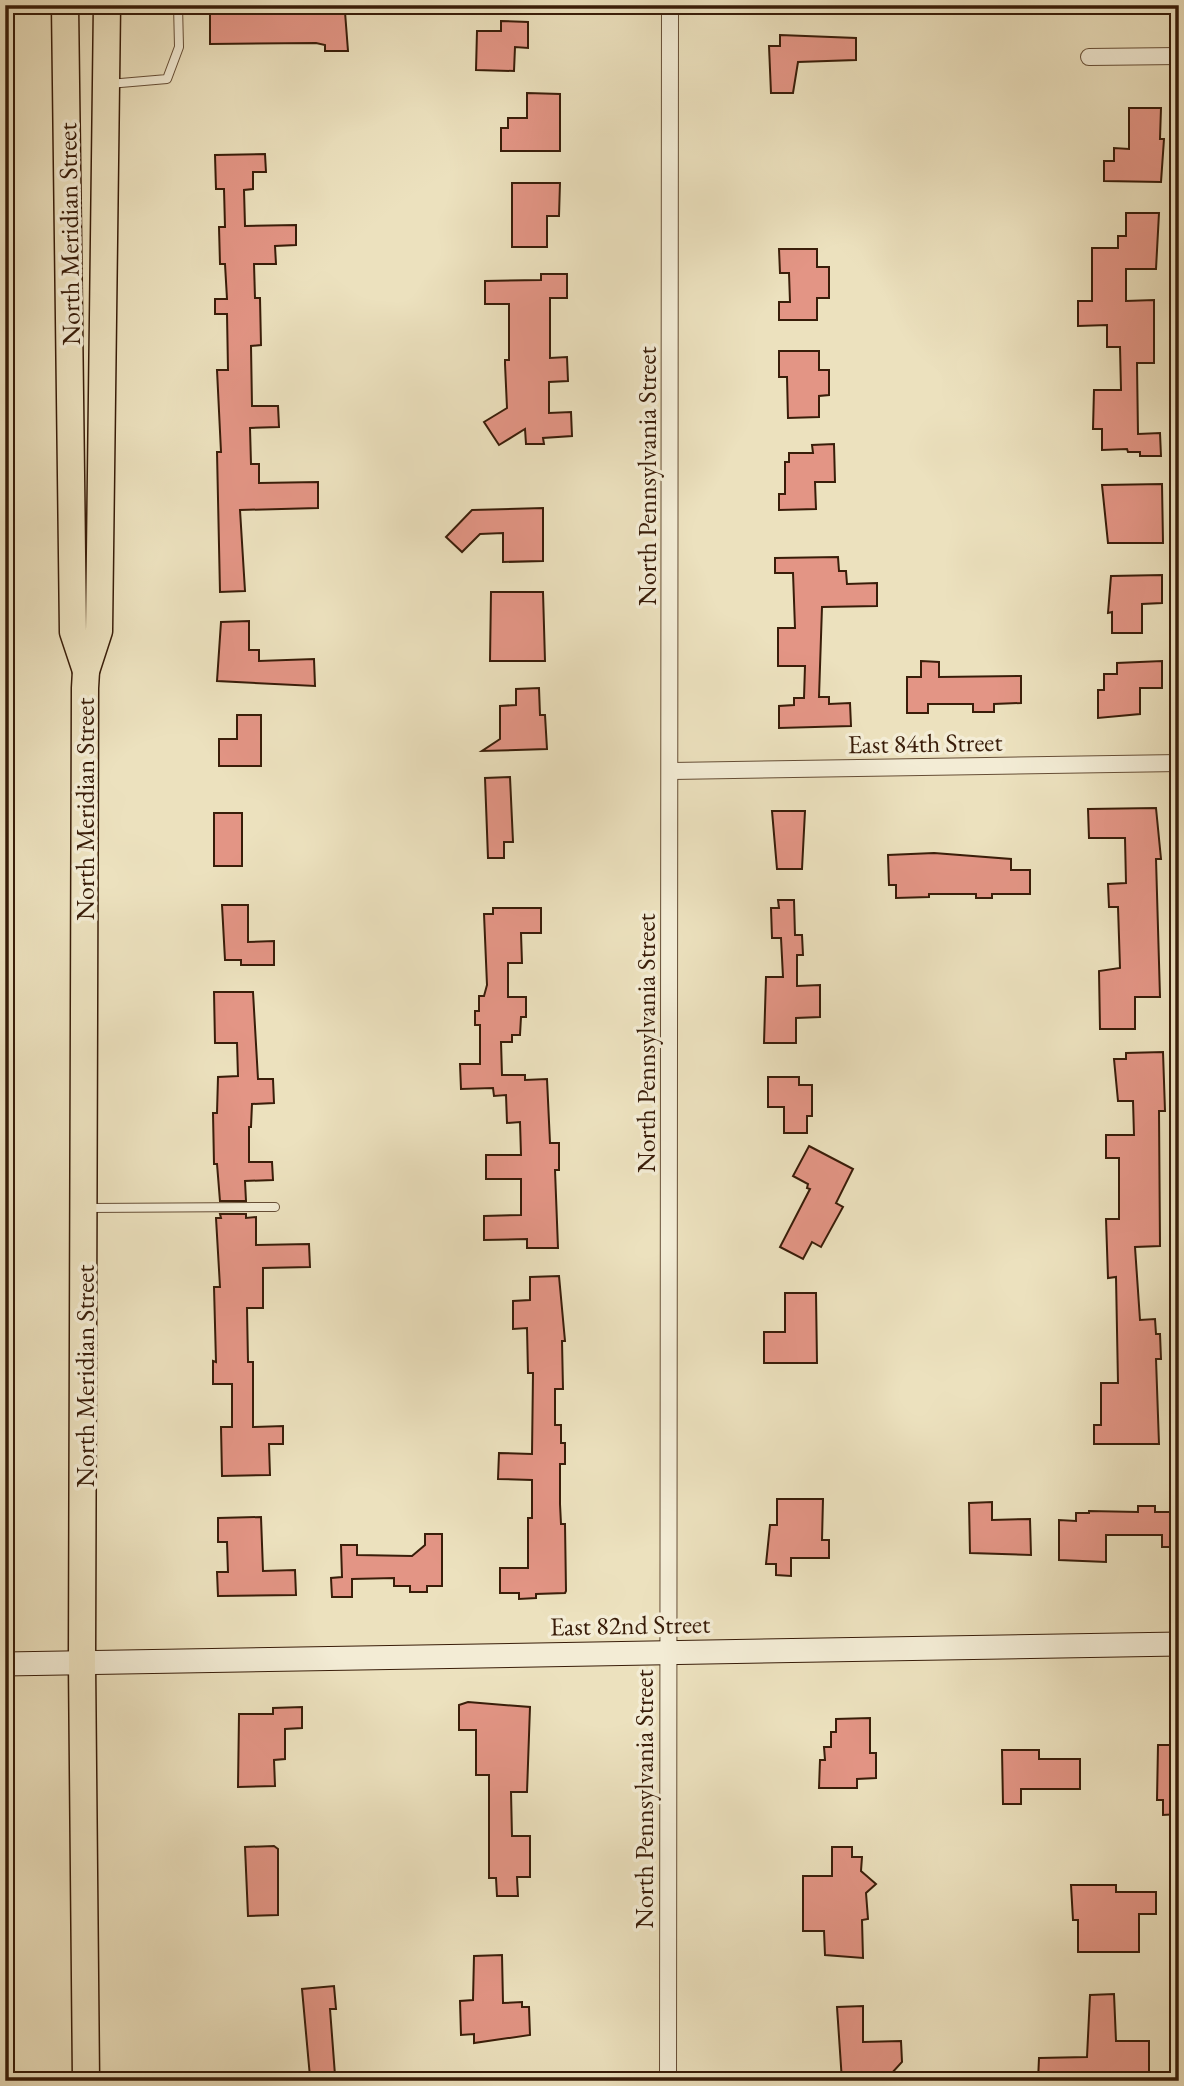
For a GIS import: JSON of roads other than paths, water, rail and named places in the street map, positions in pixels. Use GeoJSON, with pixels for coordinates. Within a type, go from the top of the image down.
{"type":"FeatureCollection","features":[{"type":"Feature","properties":{"kind":"main road","name":"North Meridian Street"},"geometry":{"type":"LineString","coordinates":[[65,5],[73,632],[86,671]]}},
{"type":"Feature","properties":{"kind":"main road","name":"North Meridian Street"},"geometry":{"type":"LineString","coordinates":[[86,2081],[82,1663],[86,671],[99,631],[107,5]]}},
{"type":"Feature","properties":{"kind":"street","name":"North Pennsylvania Street"},"geometry":{"type":"LineString","coordinates":[[668,2081],[672,771],[670,5]]}},
{"type":"Feature","properties":{"kind":"street"},"geometry":{"type":"LineString","coordinates":[[1089,57],[1179,56]]}},
{"type":"Feature","properties":{"kind":"street","name":"East 84th Street"},"geometry":{"type":"LineString","coordinates":[[672,771],[1179,763]]}},
{"type":"Feature","properties":{"kind":"street","name":"East 82nd Street"},"geometry":{"type":"LineString","coordinates":[[5,1664],[1179,1644]]}},
{"type":"Feature","properties":{"kind":"lane"},"geometry":{"type":"LineString","coordinates":[[106,85],[167,79],[179,47],[178,5]]}},
{"type":"Feature","properties":{"kind":"lane"},"geometry":{"type":"LineString","coordinates":[[85,1208],[275,1207]]}}]}
